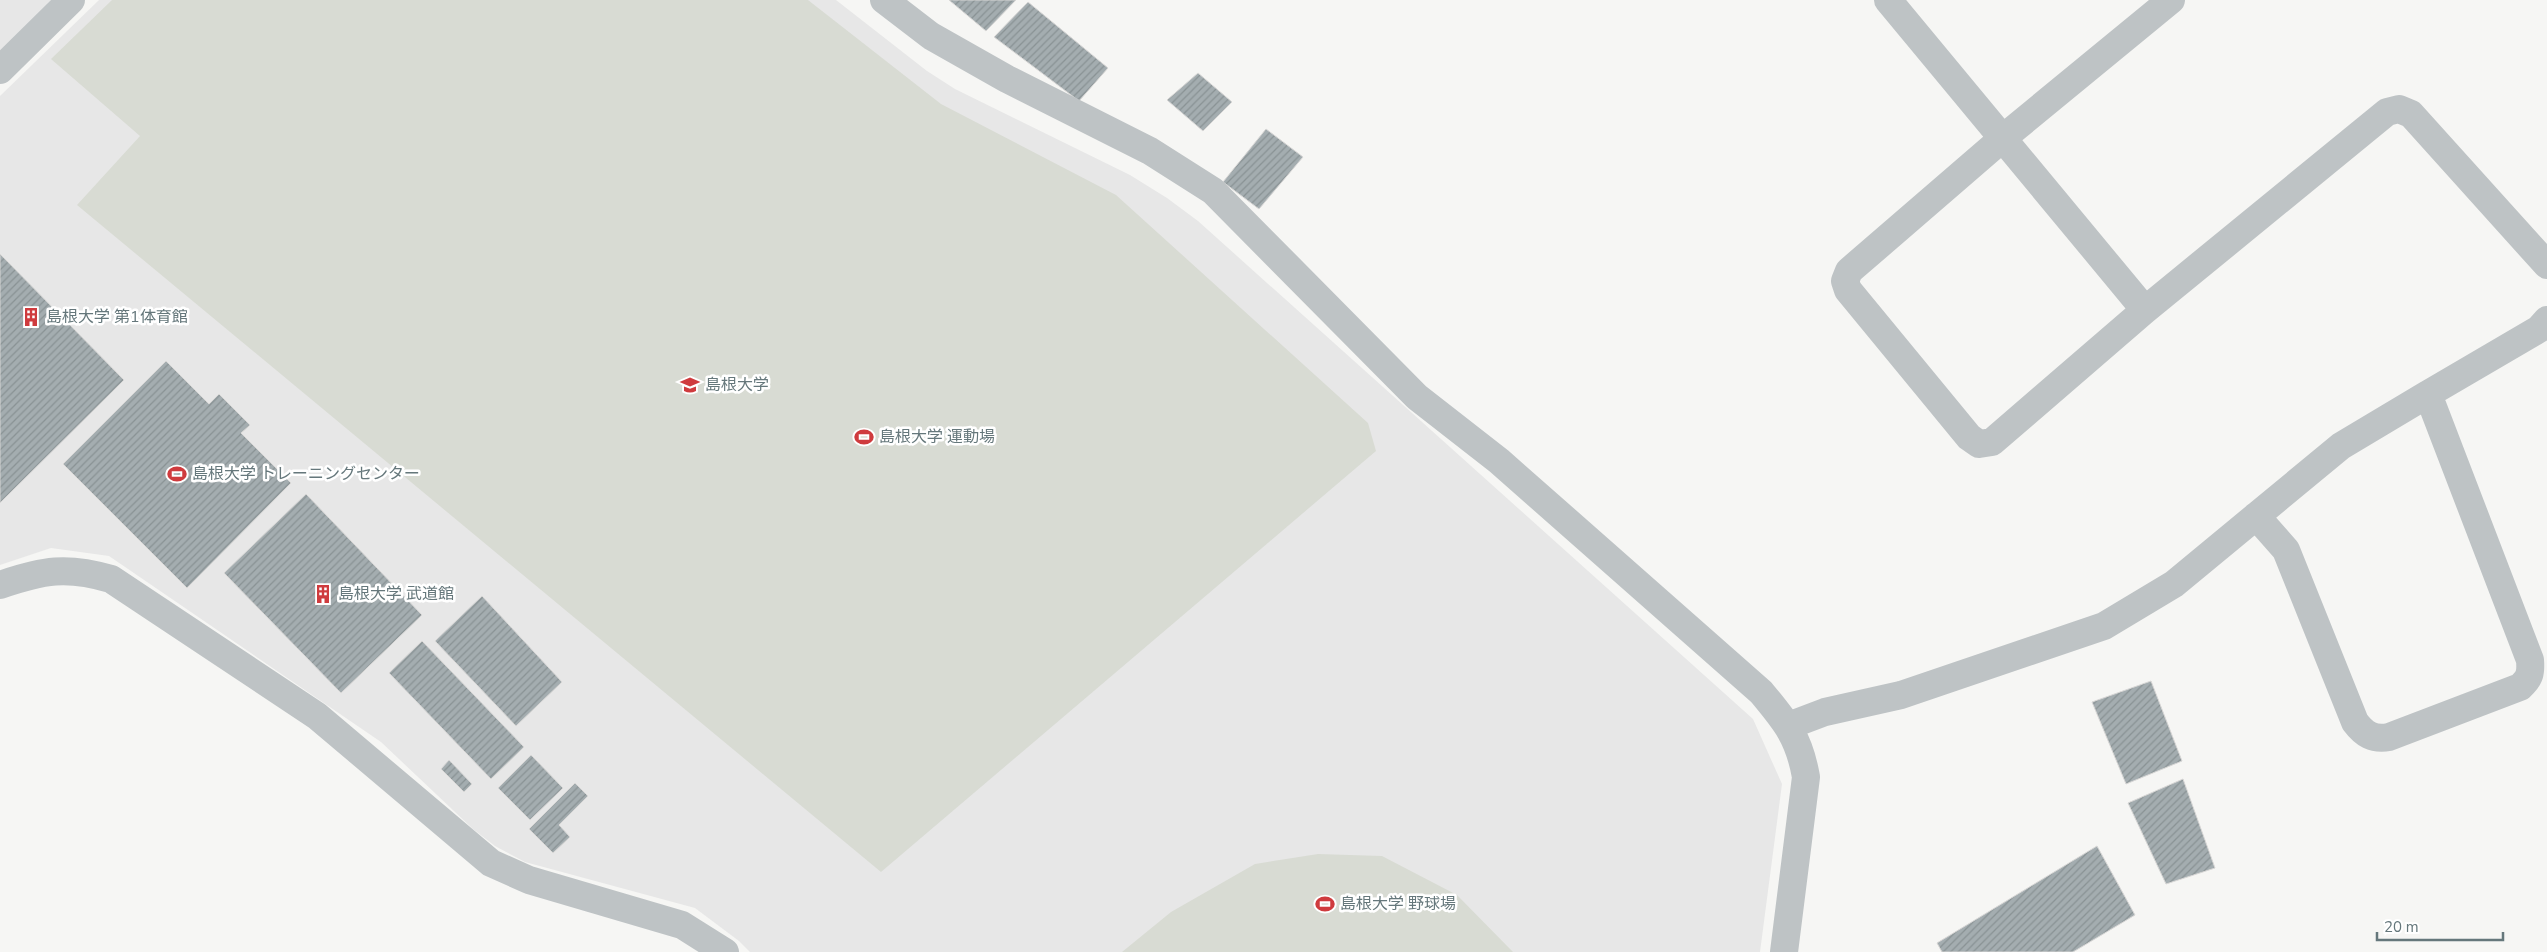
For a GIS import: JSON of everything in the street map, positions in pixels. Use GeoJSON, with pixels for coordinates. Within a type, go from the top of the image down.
{"type":"FeatureCollection","features":[{"type":"Feature","properties":{"kind":"street"},"geometry":{"type":"LineString","coordinates":[[0,70],[71,0]]}},
{"type":"Feature","properties":{"kind":"street"},"geometry":{"type":"LineString","coordinates":[[884,0],[931,36],[1007,78],[1150,151],[1213,191],[1417,398],[1499,461],[1761,692],[1788,726],[1802,752],[1806,777],[1784,952]]}},
{"type":"Feature","properties":{"kind":"street"},"geometry":{"type":"LineString","coordinates":[[1888,0],[2145,310]]}},
{"type":"Feature","properties":{"kind":"street"},"geometry":{"type":"LineString","coordinates":[[2171,0],[2003,138],[1849,271],[1845,281],[1848,290],[1969,437],[1979,444],[1992,442],[2145,310],[2388,112],[2399,109],[2412,114],[2547,265]]}},
{"type":"Feature","properties":{"kind":"street"},"geometry":{"type":"LineString","coordinates":[[1788,726],[1825,712],[1901,695],[2104,626],[2174,584],[2340,446],[2539,329],[2547,320]]}},
{"type":"Feature","properties":{"kind":"street"},"geometry":{"type":"LineString","coordinates":[[2256,516],[2286,550],[2355,722],[2362,732],[2378,739],[2389,737],[2520,687],[2528,680],[2531,671],[2530,660],[2428,394]]}},
{"type":"Feature","properties":{"kind":"street"},"geometry":{"type":"LineString","coordinates":[[0,585],[52,570],[84,571],[111,579],[317,716],[491,863],[529,880],[682,925],[725,952]]}},
{"type":"Feature","properties":{"kind":"shaded area"},"geometry":{"type":"Polygon","coordinates":[[[0,0],[55,0],[0,52],[0,0]]]}},
{"type":"Feature","properties":{"kind":"shaded area","name":"島根大学"},"geometry":{"type":"Polygon","coordinates":[[[99,0],[836,0],[927,71],[955,89],[1130,175],[1167,198],[1198,221],[1753,719],[1782,784],[1760,952],[750,952],[739,941],[695,908],[525,862],[495,846],[473,829],[381,742],[109,556],[51,548],[0,565],[0,96],[99,0]]]}},
{"type":"Feature","properties":{"kind":"shaded area","name":"島根大学 運動場"},"geometry":{"type":"Polygon","coordinates":[[[112,0],[808,0],[941,104],[1116,195],[1368,423],[1376,451],[881,872],[77,205],[140,136],[51,59],[112,0]]]}},
{"type":"Feature","properties":{"kind":"shaded area","name":"島根大学 野球場"},"geometry":{"type":"Polygon","coordinates":[[[1318,854],[1382,856],[1457,895],[1513,952],[1122,952],[1171,912],[1255,864],[1318,854]]]}},
{"type":"Feature","properties":{"kind":"building"},"geometry":{"type":"Polygon","coordinates":[[[949,0],[1016,0],[986,31],[949,0]]]}},
{"type":"Feature","properties":{"kind":"building"},"geometry":{"type":"Polygon","coordinates":[[[1028,2],[1108,68],[1079,101],[994,37],[1028,2]]]}},
{"type":"Feature","properties":{"kind":"building"},"geometry":{"type":"Polygon","coordinates":[[[1198,73],[1232,102],[1203,131],[1167,100],[1198,73]]]}},
{"type":"Feature","properties":{"kind":"building"},"geometry":{"type":"Polygon","coordinates":[[[1266,129],[1303,157],[1259,209],[1223,182],[1266,129]]]}},
{"type":"Feature","properties":{"kind":"building","name":"島根大学 第1体育館"},"geometry":{"type":"Polygon","coordinates":[[[0,254],[124,380],[0,503],[0,254]]]}},
{"type":"Feature","properties":{"kind":"building","name":"島根大学 トレーニングセンター"},"geometry":{"type":"Polygon","coordinates":[[[166,361],[209,404],[219,394],[250,425],[241,433],[291,483],[187,588],[63,464],[166,361]]]}},
{"type":"Feature","properties":{"kind":"building","name":"島根大学 武道館"},"geometry":{"type":"Polygon","coordinates":[[[306,494],[422,615],[341,693],[224,573],[306,494]]]}},
{"type":"Feature","properties":{"kind":"building"},"geometry":{"type":"Polygon","coordinates":[[[482,596],[562,682],[516,726],[435,641],[482,596]]]}},
{"type":"Feature","properties":{"kind":"building"},"geometry":{"type":"Polygon","coordinates":[[[422,641],[524,747],[491,779],[389,673],[422,641]]]}},
{"type":"Feature","properties":{"kind":"building"},"geometry":{"type":"Polygon","coordinates":[[[2151,681],[2182,761],[2126,784],[2092,702],[2151,681]]]}},
{"type":"Feature","properties":{"kind":"building"},"geometry":{"type":"Polygon","coordinates":[[[531,755],[563,788],[530,820],[498,788],[531,755]]]}},
{"type":"Feature","properties":{"kind":"building"},"geometry":{"type":"Polygon","coordinates":[[[449,760],[472,784],[464,792],[441,769],[449,760]]]}},
{"type":"Feature","properties":{"kind":"building"},"geometry":{"type":"Polygon","coordinates":[[[2183,779],[2215,868],[2166,884],[2128,803],[2183,779]]]}},
{"type":"Feature","properties":{"kind":"building"},"geometry":{"type":"Polygon","coordinates":[[[575,783],[588,796],[559,825],[570,837],[553,853],[529,829],[575,783]]]}},
{"type":"Feature","properties":{"kind":"building"},"geometry":{"type":"Polygon","coordinates":[[[2097,846],[2135,915],[2073,952],[1942,952],[1937,943],[2097,846]]]}},
{"type":"Feature","properties":{"kind":"place","name":"島根大学 第1体育館"},"geometry":{"type":"Point","coordinates":[31,317]}},
{"type":"Feature","properties":{"kind":"place","name":"島根大学"},"geometry":{"type":"Point","coordinates":[690,385]}},
{"type":"Feature","properties":{"kind":"place","name":"島根大学 運動場"},"geometry":{"type":"Point","coordinates":[864,437]}},
{"type":"Feature","properties":{"kind":"place","name":"島根大学 トレーニングセンター"},"geometry":{"type":"Point","coordinates":[177,474]}},
{"type":"Feature","properties":{"kind":"place","name":"島根大学 武道館"},"geometry":{"type":"Point","coordinates":[323,594]}},
{"type":"Feature","properties":{"kind":"place","name":"島根大学 野球場"},"geometry":{"type":"Point","coordinates":[1325,904]}}]}
